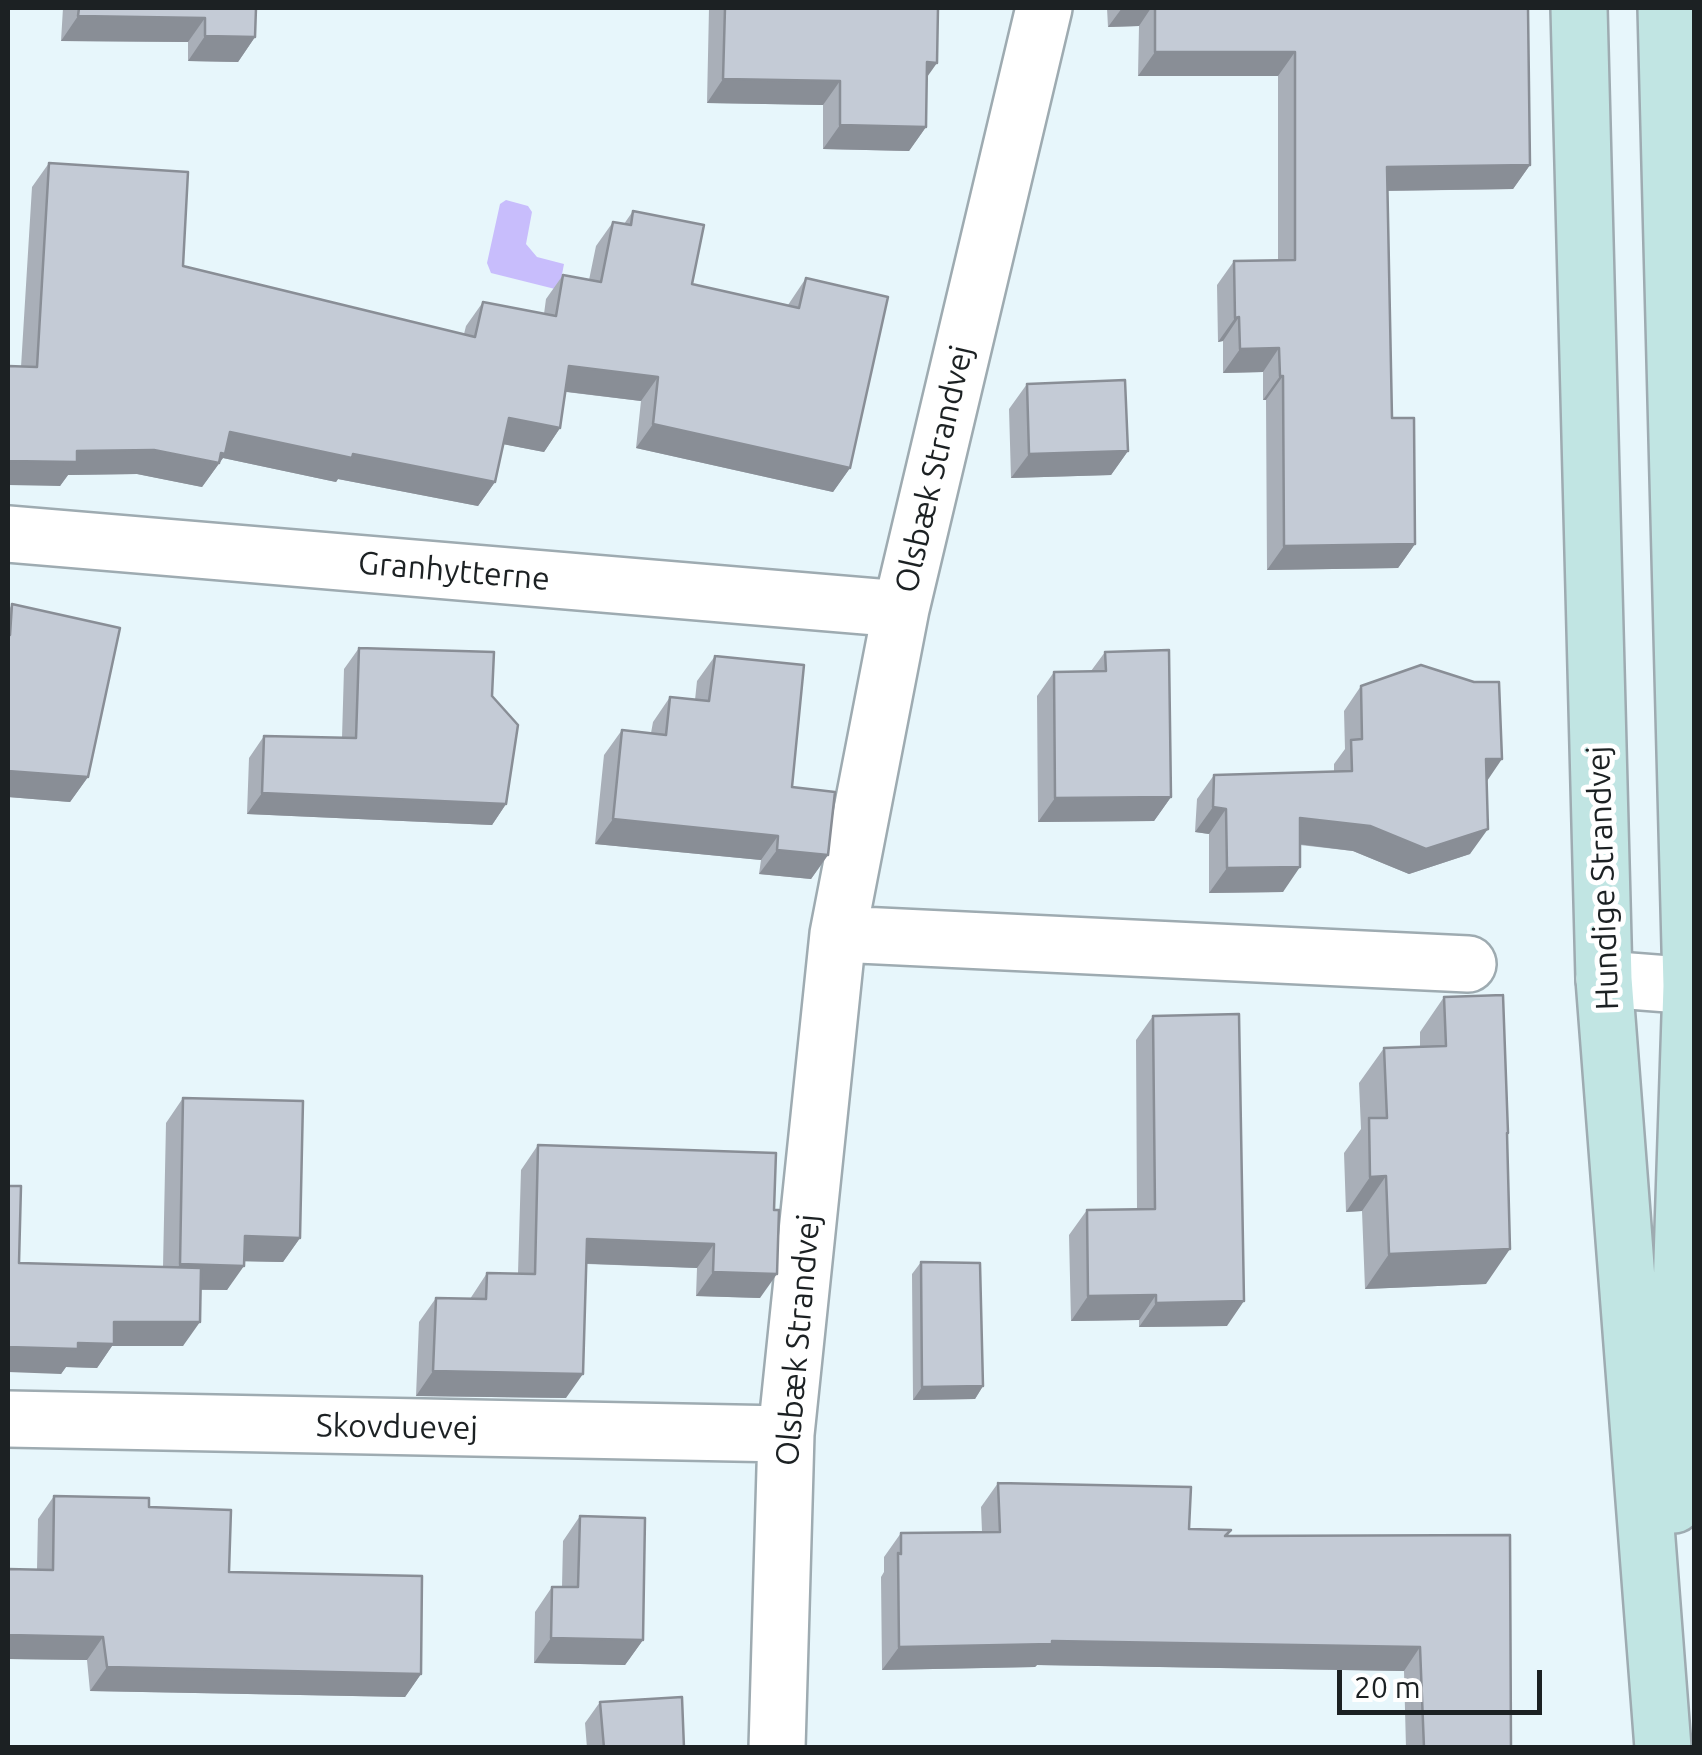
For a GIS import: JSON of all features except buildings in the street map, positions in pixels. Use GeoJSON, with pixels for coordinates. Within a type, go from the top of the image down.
{"type":"FeatureCollection","features":[{"type":"Feature","properties":{"kind":"main road","name":"Hundige Strandvej"},"geometry":{"type":"LineString","coordinates":[[1579,8],[1604,979],[1665,1748]]}},
{"type":"Feature","properties":{"kind":"main road","name":"Hundige Strandvej"},"geometry":{"type":"LineString","coordinates":[[1665,1748],[1693,986],[1666,8]]}},
{"type":"Feature","properties":{"kind":"street","name":"Olsbæk Strandvej"},"geometry":{"type":"LineString","coordinates":[[778,1748],[786,1434],[838,934],[901,609],[1044,8]]}},
{"type":"Feature","properties":{"kind":"street","name":"Granhytterne"},"geometry":{"type":"LineString","coordinates":[[8,534],[901,609]]}},
{"type":"Feature","properties":{"kind":"street"},"geometry":{"type":"LineString","coordinates":[[838,934],[1468,964]]}},
{"type":"Feature","properties":{"kind":"street"},"geometry":{"type":"LineString","coordinates":[[1604,979],[1693,986]]}},
{"type":"Feature","properties":{"kind":"street","name":"Skovduevej"},"geometry":{"type":"LineString","coordinates":[[8,1420],[786,1434]]}},
{"type":"Feature","properties":{"kind":"shaded area"},"geometry":{"type":"Polygon","coordinates":[[[506,200],[528,206],[532,212],[526,244],[537,257],[564,264],[559,290],[491,273],[487,263],[500,204],[506,200]]]}}]}
